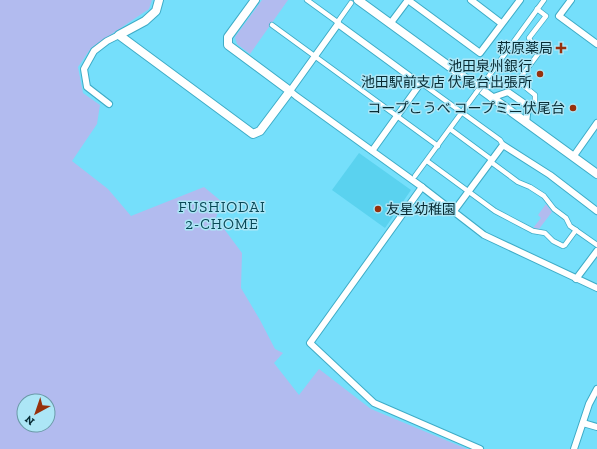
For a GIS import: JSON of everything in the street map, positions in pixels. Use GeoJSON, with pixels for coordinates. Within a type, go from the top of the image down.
{"type":"FeatureCollection","features":[{"type":"Feature","properties":{"kind":"street"},"geometry":{"type":"LineString","coordinates":[[109,104],[87,87],[84,69],[94,50],[107,41],[145,21],[156,11],[159,0]]}},
{"type":"Feature","properties":{"kind":"street"},"geometry":{"type":"LineString","coordinates":[[255,0],[228,37],[228,45],[484,234],[597,288]]}},
{"type":"Feature","properties":{"kind":"street"},"geometry":{"type":"LineString","coordinates":[[307,0],[420,84],[424,85],[463,112],[500,140],[503,145],[550,175],[597,211]]}},
{"type":"Feature","properties":{"kind":"street"},"geometry":{"type":"LineString","coordinates":[[390,24],[408,0],[480,53],[520,0]]}},
{"type":"Feature","properties":{"kind":"street"},"geometry":{"type":"LineString","coordinates":[[471,0],[502,23]]}},
{"type":"Feature","properties":{"kind":"street"},"geometry":{"type":"LineString","coordinates":[[415,176],[476,94],[485,85],[544,0]]}},
{"type":"Feature","properties":{"kind":"street"},"geometry":{"type":"LineString","coordinates":[[571,0],[559,16],[597,44]]}},
{"type":"Feature","properties":{"kind":"street"},"geometry":{"type":"LineString","coordinates":[[119,35],[253,134],[260,131],[340,20],[355,2],[390,24],[597,174]]}},
{"type":"Feature","properties":{"kind":"street"},"geometry":{"type":"LineString","coordinates":[[518,82],[538,54],[529,38],[546,16],[538,9]]}},
{"type":"Feature","properties":{"kind":"street"},"geometry":{"type":"LineString","coordinates":[[272,25],[438,146]]}},
{"type":"Feature","properties":{"kind":"street"},"geometry":{"type":"LineString","coordinates":[[485,85],[518,82],[535,95],[536,105]]}},
{"type":"Feature","properties":{"kind":"street"},"geometry":{"type":"LineString","coordinates":[[372,151],[420,84]]}},
{"type":"Feature","properties":{"kind":"street"},"geometry":{"type":"LineString","coordinates":[[491,98],[508,92],[528,106],[526,123]]}},
{"type":"Feature","properties":{"kind":"street"},"geometry":{"type":"LineString","coordinates":[[573,157],[597,124]]}},
{"type":"Feature","properties":{"kind":"street"},"geometry":{"type":"LineString","coordinates":[[450,129],[518,182],[530,187],[544,196],[554,209],[566,218],[570,226],[597,245]]}},
{"type":"Feature","properties":{"kind":"street"},"geometry":{"type":"LineString","coordinates":[[591,132],[597,136]]}},
{"type":"Feature","properties":{"kind":"street"},"geometry":{"type":"LineString","coordinates":[[454,211],[503,145]]}},
{"type":"Feature","properties":{"kind":"street"},"geometry":{"type":"LineString","coordinates":[[427,161],[495,211],[533,231],[545,233],[553,242],[563,246],[565,245],[576,230]]}},
{"type":"Feature","properties":{"kind":"street"},"geometry":{"type":"LineString","coordinates":[[422,187],[310,343],[374,402],[480,449]]}},
{"type":"Feature","properties":{"kind":"street"},"geometry":{"type":"LineString","coordinates":[[576,278],[596,254]]}},
{"type":"Feature","properties":{"kind":"street"},"geometry":{"type":"LineString","coordinates":[[574,449],[589,404],[597,389]]}},
{"type":"Feature","properties":{"kind":"street"},"geometry":{"type":"LineString","coordinates":[[583,423],[597,428]]}},
{"type":"Feature","properties":{"kind":"shaded area"},"geometry":{"type":"Polygon","coordinates":[[[0,0],[152,0],[149,9],[91,48],[78,67],[83,93],[100,105],[97,124],[72,161],[108,189],[131,216],[204,187],[221,201],[216,218],[242,253],[241,288],[275,349],[283,353],[274,363],[299,395],[319,369],[371,409],[467,449],[0,449],[0,0]]]}},
{"type":"Feature","properties":{"kind":"shaded area"},"geometry":{"type":"Polygon","coordinates":[[[262,0],[288,0],[250,54],[237,44],[235,37],[262,0]]]}},
{"type":"Feature","properties":{"kind":"shaded area","name":"友星幼稚園"},"geometry":{"type":"Polygon","coordinates":[[[359,153],[411,190],[385,228],[332,190],[359,153]]]}},
{"type":"Feature","properties":{"kind":"shaded area"},"geometry":{"type":"Polygon","coordinates":[[[546,204],[552,212],[539,229],[533,228],[541,218],[538,215],[546,204]]]}},
{"type":"Feature","properties":{"kind":"place","name":"萩原薬局"},"geometry":{"type":"Point","coordinates":[561,48]}},
{"type":"Feature","properties":{"kind":"place","name":"池田泉州銀行 池田駅前支店 伏尾台出張所"},"geometry":{"type":"Point","coordinates":[540,74]}},
{"type":"Feature","properties":{"kind":"place","name":"コープこうべ コープミニ伏尾台"},"geometry":{"type":"Point","coordinates":[573,108]}},
{"type":"Feature","properties":{"kind":"place","name":"友星幼稚園"},"geometry":{"type":"Point","coordinates":[378,209]}},
{"type":"Feature","properties":{"kind":"district","name":"FUSHIODAI 2-CHOME"},"geometry":{"type":"Point","coordinates":[222,216]}}]}
